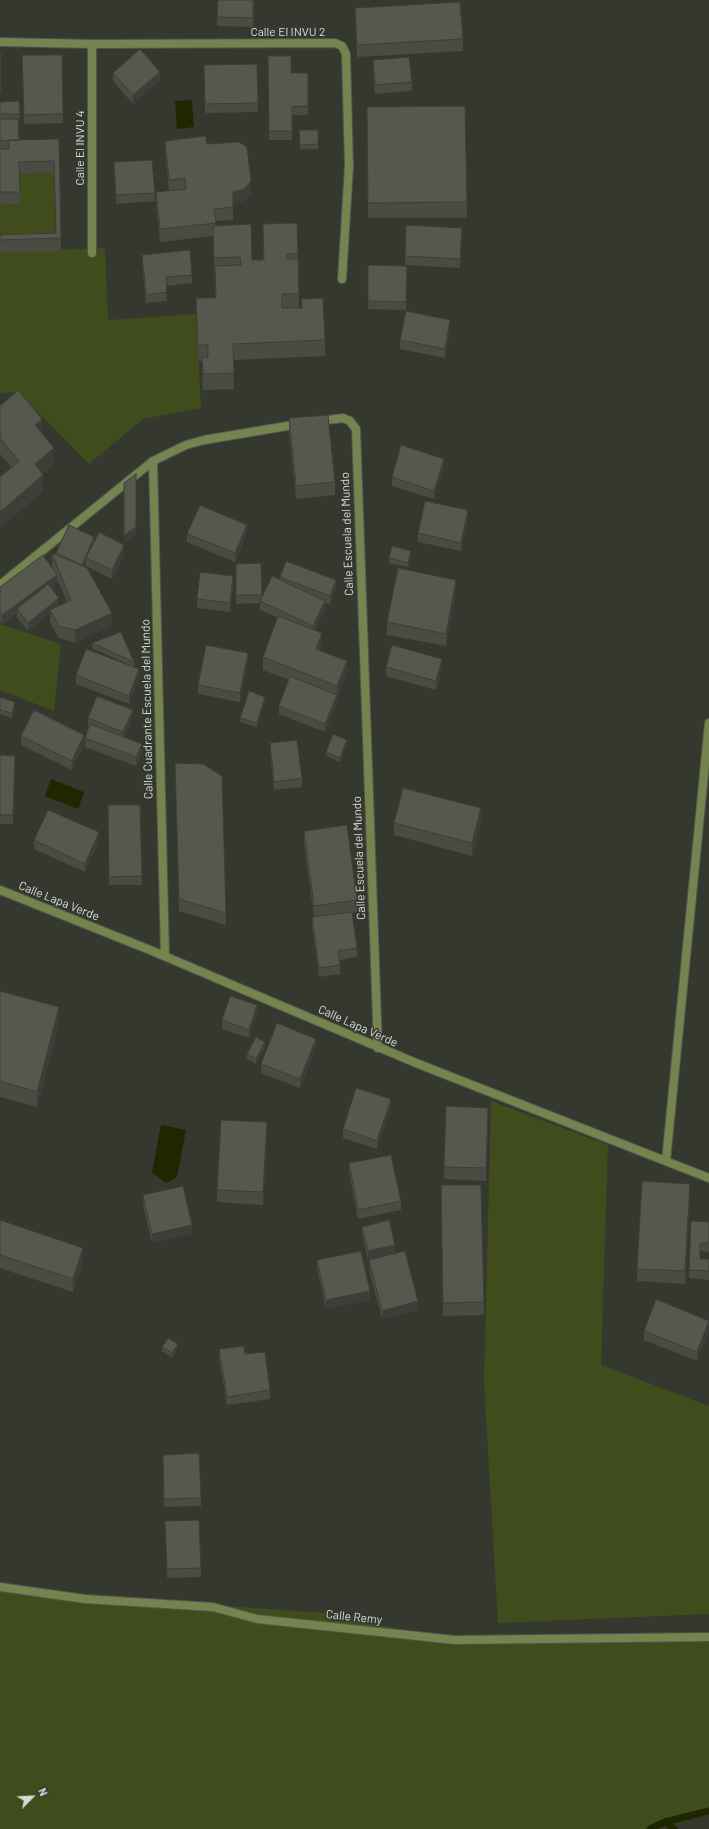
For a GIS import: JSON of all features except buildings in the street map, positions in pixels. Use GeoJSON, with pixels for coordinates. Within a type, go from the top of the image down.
{"type":"FeatureCollection","features":[{"type":"Feature","properties":{"kind":"street","name":"Calle El INVU 2"},"geometry":{"type":"LineString","coordinates":[[0,42],[92,44],[335,44],[342,46],[346,54],[349,166],[342,279]]}},
{"type":"Feature","properties":{"kind":"street","name":"Calle El INVU 4"},"geometry":{"type":"LineString","coordinates":[[92,44],[92,253]]}},
{"type":"Feature","properties":{"kind":"street","name":"Calle Escuela del Mundo"},"geometry":{"type":"LineString","coordinates":[[0,585],[153,461],[186,445],[204,440],[308,423],[343,418],[350,421],[356,429],[378,1048]]}},
{"type":"Feature","properties":{"kind":"street","name":"Calle Cuadrante Escuela del Mundo"},"geometry":{"type":"LineString","coordinates":[[153,461],[165,956]]}},
{"type":"Feature","properties":{"kind":"street"},"geometry":{"type":"LineString","coordinates":[[666,1161],[709,723]]}},
{"type":"Feature","properties":{"kind":"street","name":"Calle Lapa Verde"},"geometry":{"type":"LineString","coordinates":[[0,890],[165,956],[378,1048],[709,1178]]}},
{"type":"Feature","properties":{"kind":"street","name":"Calle Remy"},"geometry":{"type":"LineString","coordinates":[[0,1587],[85,1599],[213,1607],[257,1619],[455,1640],[709,1637]]}},
{"type":"Feature","properties":{"kind":"shaded area"},"geometry":{"type":"Polygon","coordinates":[[[192,100],[194,127],[177,129],[175,101],[192,100]]]}},
{"type":"Feature","properties":{"kind":"shaded area"},"geometry":{"type":"Polygon","coordinates":[[[54,173],[56,246],[0,248],[0,205],[20,204],[19,174],[54,173]]]}},
{"type":"Feature","properties":{"kind":"shaded area"},"geometry":{"type":"Polygon","coordinates":[[[105,248],[108,320],[196,314],[201,408],[143,419],[89,464],[18,392],[0,393],[0,252],[105,248]]]}},
{"type":"Feature","properties":{"kind":"shaded area"},"geometry":{"type":"Polygon","coordinates":[[[0,624],[61,644],[54,711],[0,690],[0,624]]]}},
{"type":"Feature","properties":{"kind":"shaded area"},"geometry":{"type":"Polygon","coordinates":[[[51,779],[84,792],[78,809],[45,796],[51,779]]]}},
{"type":"Feature","properties":{"kind":"shaded area"},"geometry":{"type":"Polygon","coordinates":[[[491,1101],[608,1145],[601,1365],[709,1406],[709,1614],[498,1623],[484,1382],[491,1101]]]}},
{"type":"Feature","properties":{"kind":"shaded area"},"geometry":{"type":"Polygon","coordinates":[[[161,1125],[186,1130],[177,1177],[166,1183],[152,1173],[161,1125]]]}},
{"type":"Feature","properties":{"kind":"shaded area"},"geometry":{"type":"Polygon","coordinates":[[[0,1586],[117,1598],[324,1613],[445,1639],[528,1644],[709,1641],[709,1811],[665,1822],[650,1829],[0,1829],[0,1586]]]}},
{"type":"Feature","properties":{"kind":"waterway"},"geometry":{"type":"LineString","coordinates":[[650,1829],[665,1822],[709,1811]]}},
{"type":"Feature","properties":{"kind":"waterway"},"geometry":{"type":"LineString","coordinates":[[665,1822],[674,1829]]}}]}
